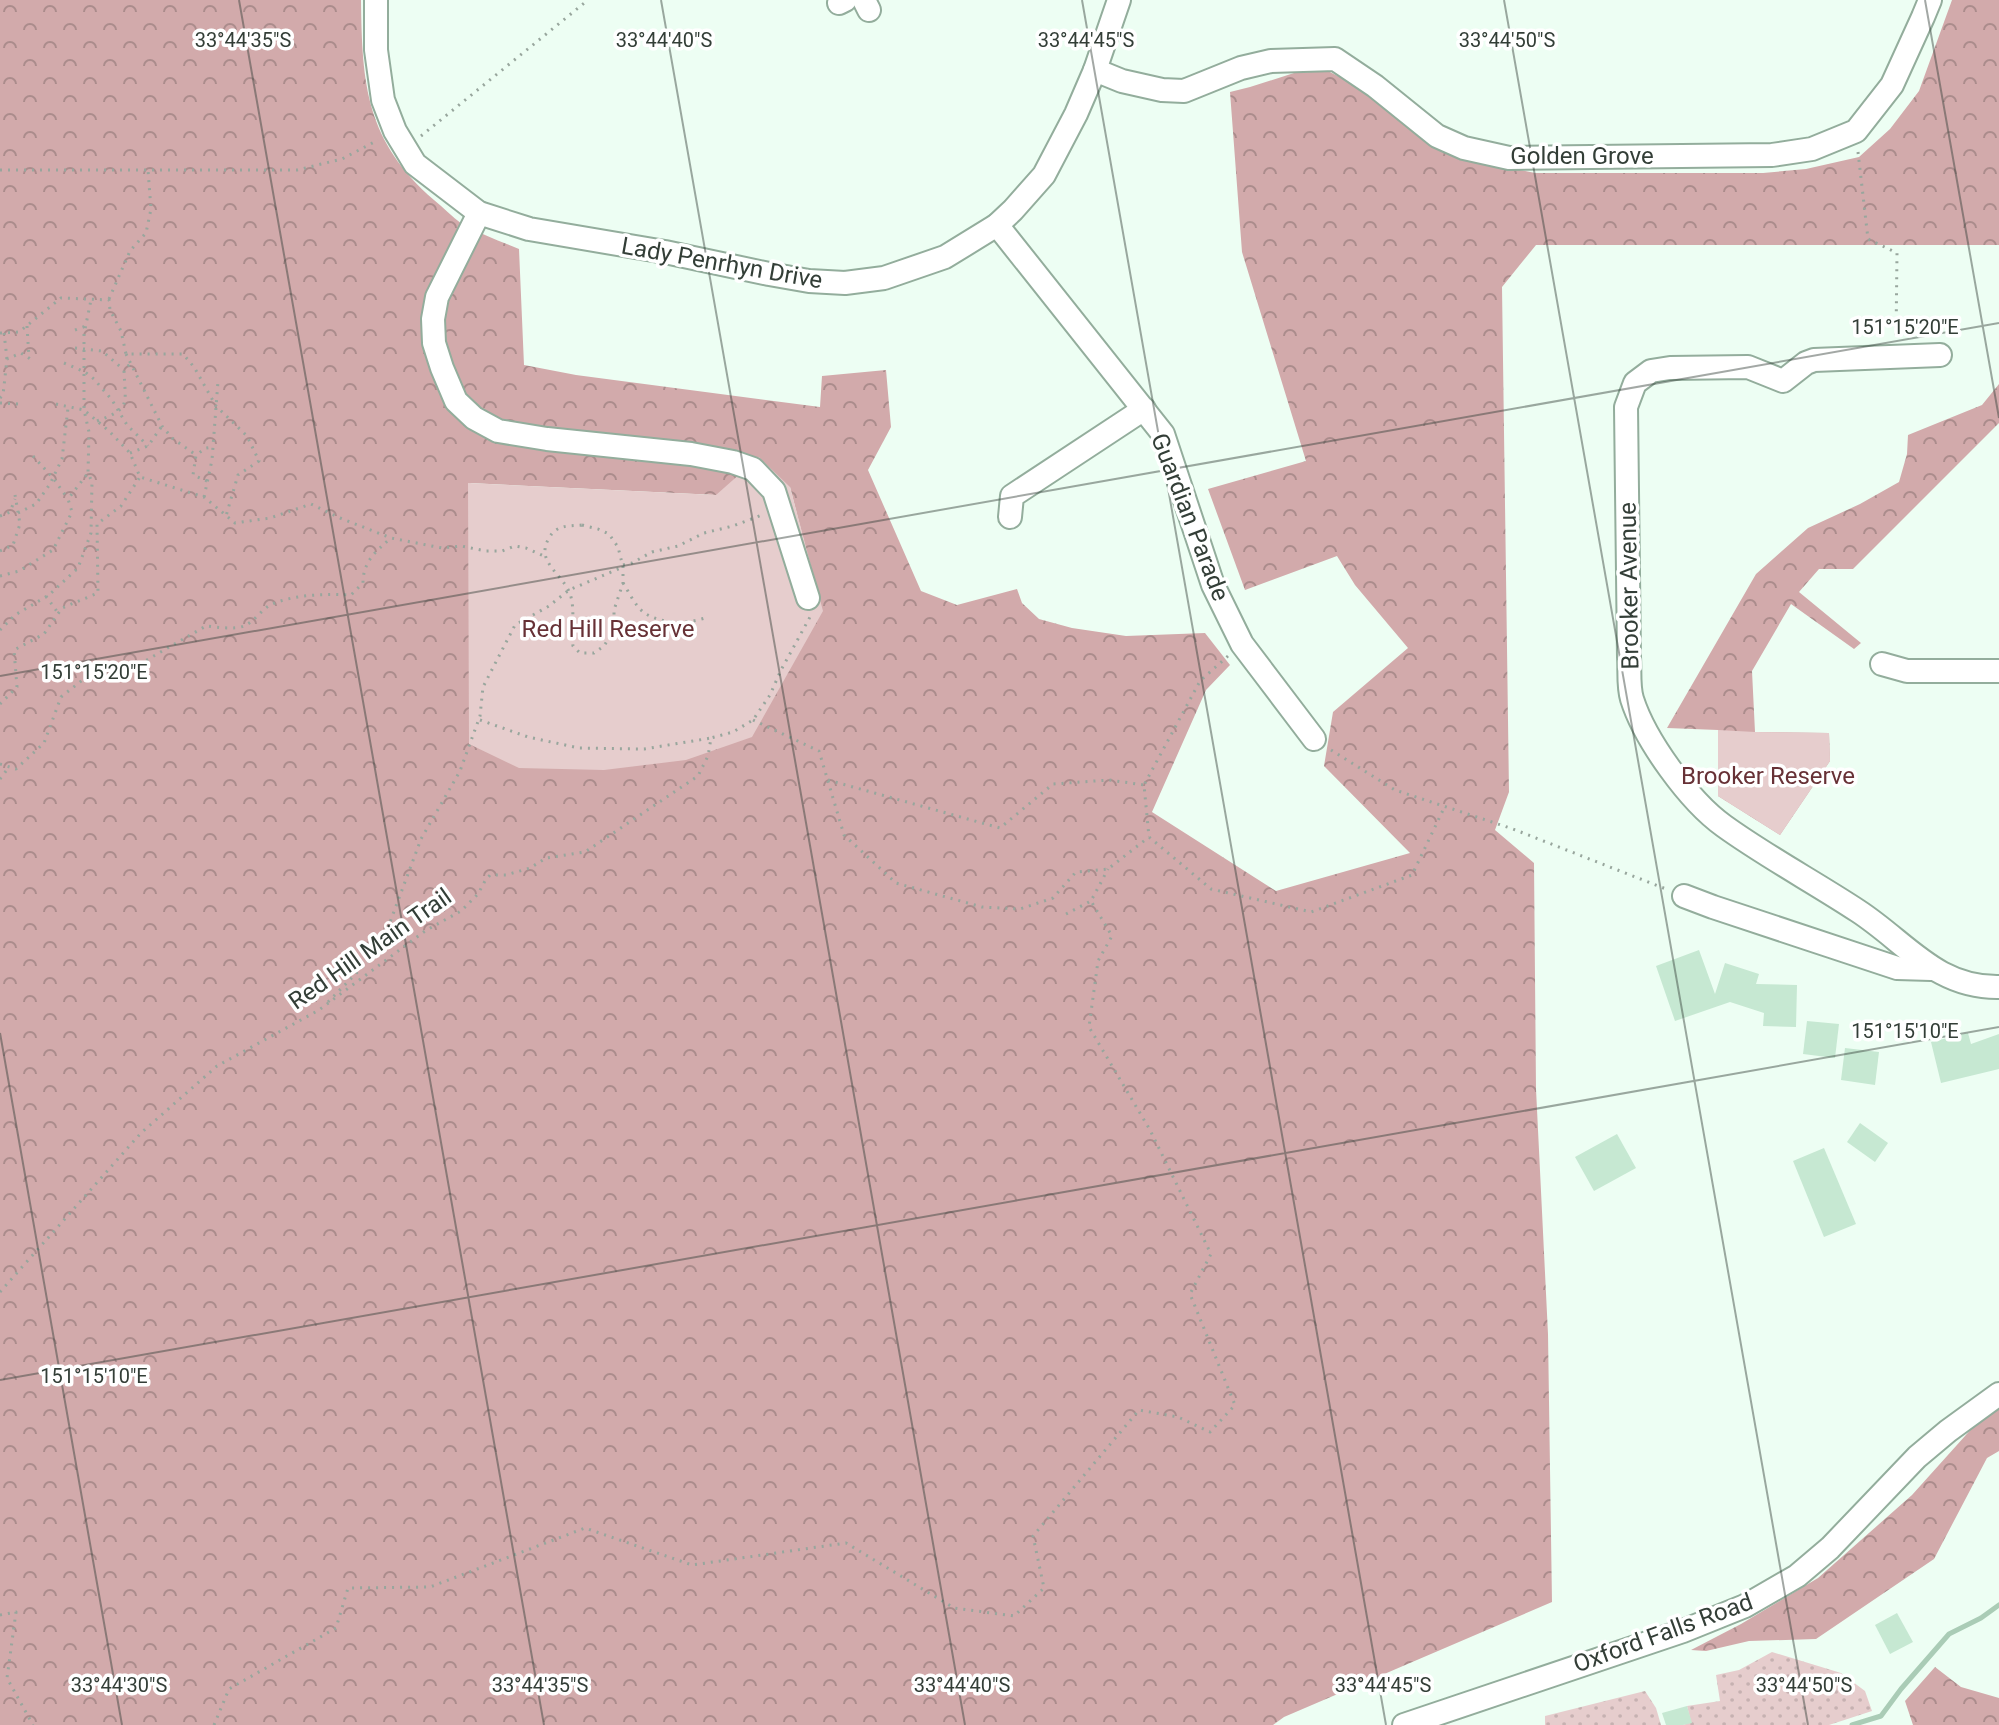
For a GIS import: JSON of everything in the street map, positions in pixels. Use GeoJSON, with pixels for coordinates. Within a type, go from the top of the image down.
{"type":"FeatureCollection","features":[{"type":"Feature","properties":{"kind":"street","name":"Lady Penrhyn Drive"},"geometry":{"type":"LineString","coordinates":[[376,0],[376,50],[383,100],[400,140],[415,164],[479,213],[529,229],[809,281],[845,283],[884,278],[945,257],[997,225],[1044,175],[1095,70],[1119,0]]}},
{"type":"Feature","properties":{"kind":"street","name":"Golden Grove"},"geometry":{"type":"LineString","coordinates":[[1095,70],[1122,81],[1162,90],[1184,91],[1241,68],[1271,61],[1335,59],[1375,86],[1437,136],[1464,148],[1509,158],[1772,155],[1812,149],[1856,131],[1892,85],[1930,0]]}},
{"type":"Feature","properties":{"kind":"street"},"geometry":{"type":"LineString","coordinates":[[479,213],[437,297],[433,319],[434,343],[456,401],[474,418],[498,431],[691,454],[753,469],[774,491],[808,598]]}},
{"type":"Feature","properties":{"kind":"street","name":"Guardian Parade"},"geometry":{"type":"LineString","coordinates":[[997,225],[1163,434],[1213,585],[1242,644],[1314,739]]}},
{"type":"Feature","properties":{"kind":"street","name":"Brooker Avenue"},"geometry":{"type":"LineString","coordinates":[[1940,355],[1814,360],[1783,381],[1748,367],[1670,368],[1651,371],[1635,383],[1626,407],[1631,697],[1645,730],[1666,763],[1696,800],[1722,825],[1860,912],[1895,937],[1931,969],[1955,981],[1982,988],[1999,987]]}},
{"type":"Feature","properties":{"kind":"street"},"geometry":{"type":"LineString","coordinates":[[1005,501],[1144,409]]}},
{"type":"Feature","properties":{"kind":"street"},"geometry":{"type":"LineString","coordinates":[[1882,664],[1907,671],[1999,671]]}},
{"type":"Feature","properties":{"kind":"street","name":"Brooker Avenue"},"geometry":{"type":"LineString","coordinates":[[1684,896],[1897,968],[1931,969]]}},
{"type":"Feature","properties":{"kind":"street","name":"Oxford Falls Road"},"geometry":{"type":"LineString","coordinates":[[1404,1725],[1683,1631],[1745,1606],[1797,1576],[1830,1548],[1917,1457],[1999,1394]]}},
{"type":"Feature","properties":{"kind":"path"},"geometry":{"type":"LineString","coordinates":[[0,170],[297,170],[342,159],[400,140],[588,0]]}},
{"type":"Feature","properties":{"kind":"path"},"geometry":{"type":"LineString","coordinates":[[1856,131],[1868,239],[1897,253],[1896,358]]}},
{"type":"Feature","properties":{"kind":"path"},"geometry":{"type":"LineString","coordinates":[[148,170],[151,209],[146,233],[130,251],[109,300],[110,310],[121,331],[126,354],[162,426],[172,438],[196,455]]}},
{"type":"Feature","properties":{"kind":"path"},"geometry":{"type":"LineString","coordinates":[[20,404],[0,400],[7,359],[2,333],[19,332],[61,298],[109,300]]}},
{"type":"Feature","properties":{"kind":"path"},"geometry":{"type":"LineString","coordinates":[[0,630],[15,615],[46,596],[78,568],[91,533],[92,482],[88,473],[89,432],[84,410],[86,326],[91,300]]}},
{"type":"Feature","properties":{"kind":"path"},"geometry":{"type":"LineString","coordinates":[[7,359],[21,353],[30,359],[27,326]]}},
{"type":"Feature","properties":{"kind":"path"},"geometry":{"type":"LineString","coordinates":[[75,330],[86,326]]}},
{"type":"Feature","properties":{"kind":"path"},"geometry":{"type":"LineString","coordinates":[[75,348],[102,351],[124,370]]}},
{"type":"Feature","properties":{"kind":"path"},"geometry":{"type":"LineString","coordinates":[[126,354],[183,354],[216,406],[247,436],[259,461],[238,475],[226,516]]}},
{"type":"Feature","properties":{"kind":"path"},"geometry":{"type":"LineString","coordinates":[[64,363],[94,379],[127,425],[148,446]]}},
{"type":"Feature","properties":{"kind":"path"},"geometry":{"type":"LineString","coordinates":[[97,421],[119,413],[125,403],[124,370],[131,363]]}},
{"type":"Feature","properties":{"kind":"path"},"geometry":{"type":"LineString","coordinates":[[204,497],[213,447],[218,381]]}},
{"type":"Feature","properties":{"kind":"path"},"geometry":{"type":"LineString","coordinates":[[56,404],[84,410],[97,421],[130,453],[140,477]]}},
{"type":"Feature","properties":{"kind":"path"},"geometry":{"type":"LineString","coordinates":[[18,513],[36,504],[62,459],[68,406]]}},
{"type":"Feature","properties":{"kind":"path"},"geometry":{"type":"LineString","coordinates":[[130,453],[148,446],[162,426]]}},
{"type":"Feature","properties":{"kind":"path"},"geometry":{"type":"LineString","coordinates":[[207,481],[193,475],[196,455],[213,447]]}},
{"type":"Feature","properties":{"kind":"path"},"geometry":{"type":"LineString","coordinates":[[0,576],[19,571],[53,550],[72,512],[68,499],[33,456]]}},
{"type":"Feature","properties":{"kind":"path"},"geometry":{"type":"LineString","coordinates":[[68,499],[88,473]]}},
{"type":"Feature","properties":{"kind":"path"},"geometry":{"type":"LineString","coordinates":[[140,477],[204,497],[235,523],[270,518],[311,504],[391,538],[442,548],[461,546],[486,551],[502,551],[515,546],[526,548],[544,556],[566,584],[574,616],[571,632],[573,646],[580,653],[594,653],[604,646],[614,629],[614,610],[623,583],[618,547],[609,534],[598,529],[582,525],[563,526],[553,531],[544,556]]}},
{"type":"Feature","properties":{"kind":"path"},"geometry":{"type":"LineString","coordinates":[[97,524],[121,506],[140,477]]}},
{"type":"Feature","properties":{"kind":"path"},"geometry":{"type":"LineString","coordinates":[[0,551],[13,545],[20,524],[14,489]]}},
{"type":"Feature","properties":{"kind":"path"},"geometry":{"type":"LineString","coordinates":[[0,516],[10,512],[16,498]]}},
{"type":"Feature","properties":{"kind":"path"},"geometry":{"type":"LineString","coordinates":[[319,1010],[380,949],[421,839],[460,771],[479,719],[483,687],[515,625],[549,606],[569,590],[652,552],[678,546],[704,533],[733,526],[780,508]]}},
{"type":"Feature","properties":{"kind":"path"},"geometry":{"type":"LineString","coordinates":[[91,520],[97,524]]}},
{"type":"Feature","properties":{"kind":"path"},"geometry":{"type":"LineString","coordinates":[[0,704],[17,687],[14,650],[44,634],[62,608],[98,593],[97,524]]}},
{"type":"Feature","properties":{"kind":"path"},"geometry":{"type":"LineString","coordinates":[[0,764],[16,769],[44,743],[61,697],[90,674],[131,669],[206,626],[244,626],[276,602],[329,594],[351,595],[363,583],[363,571],[373,554],[391,538]]}},
{"type":"Feature","properties":{"kind":"path"},"geometry":{"type":"LineString","coordinates":[[623,583],[643,613],[669,622],[692,622],[708,617]]}},
{"type":"Feature","properties":{"kind":"path"},"geometry":{"type":"LineString","coordinates":[[46,596],[58,613]]}},
{"type":"Feature","properties":{"kind":"path"},"geometry":{"type":"LineString","coordinates":[[479,719],[528,737],[579,748],[644,749],[733,732],[753,720],[770,695],[810,618],[812,611],[808,598]]}},
{"type":"Feature","properties":{"kind":"path"},"geometry":{"type":"LineString","coordinates":[[1242,644],[1200,681],[1144,785],[1149,837],[1211,889],[1311,912],[1412,875],[1445,806]]}},
{"type":"Feature","properties":{"kind":"path"},"geometry":{"type":"LineString","coordinates":[[753,720],[819,751],[844,835],[896,883],[982,907],[1020,909],[1053,898],[1076,872],[1108,869]]}},
{"type":"Feature","properties":{"kind":"path","name":"Red Hill Main Trail"},"geometry":{"type":"LineString","coordinates":[[0,1292],[141,1133],[217,1066],[319,1010],[425,931],[461,911],[478,894],[490,875],[506,875],[530,868],[546,858],[585,852],[698,776],[708,756],[711,738]]}},
{"type":"Feature","properties":{"kind":"path"},"geometry":{"type":"LineString","coordinates":[[1314,739],[1395,790],[1513,829],[1684,896]]}},
{"type":"Feature","properties":{"kind":"path"},"geometry":{"type":"LineString","coordinates":[[0,779],[9,767]]}},
{"type":"Feature","properties":{"kind":"path"},"geometry":{"type":"LineString","coordinates":[[828,780],[1000,828],[1053,784],[1109,780],[1144,785]]}},
{"type":"Feature","properties":{"kind":"path"},"geometry":{"type":"LineString","coordinates":[[1066,914],[1091,901],[1108,869],[1149,837]]}},
{"type":"Feature","properties":{"kind":"path"},"geometry":{"type":"LineString","coordinates":[[214,1725],[229,1689],[336,1628],[348,1588],[430,1587],[585,1528],[692,1565],[846,1543],[954,1608],[1014,1616],[1044,1588],[1033,1536],[1139,1410],[1178,1417],[1210,1432],[1235,1405],[1190,1294],[1211,1254],[1150,1130],[1089,1027],[1098,961],[1112,936],[1091,901]]}},
{"type":"Feature","properties":{"kind":"path"},"geometry":{"type":"LineString","coordinates":[[0,1615],[16,1612],[7,1678],[33,1725]]}},
{"type":"Feature","properties":{"kind":"green space"},"geometry":{"type":"Polygon","coordinates":[[[0,0],[361,0],[363,59],[372,110],[394,156],[411,178],[462,224],[519,249],[524,365],[576,375],[820,407],[822,376],[886,370],[891,427],[868,470],[921,591],[957,605],[1017,589],[1022,603],[1039,619],[1072,628],[1126,636],[1205,633],[1230,665],[1206,690],[1152,812],[1276,891],[1410,853],[1324,766],[1333,712],[1408,648],[1355,585],[1337,556],[1245,590],[1208,489],[1306,461],[1242,252],[1230,92],[1294,73],[1328,71],[1473,161],[1535,173],[1763,173],[1806,169],[1859,157],[1890,129],[1919,91],[1952,0],[1999,0],[1999,245],[1536,245],[1502,287],[1509,792],[1495,830],[1534,863],[1536,1089],[1548,1334],[1552,1602],[1284,1717],[1273,1725],[0,1725],[0,0]],[[469,483],[822,611],[790,487],[716,495],[469,483]]]}},
{"type":"Feature","properties":{"kind":"green space"},"geometry":{"type":"Polygon","coordinates":[[[1999,384],[1999,423],[1853,569],[1819,569],[1799,592],[1861,643],[1854,649],[1791,604],[1752,671],[1755,732],[1829,733],[1830,761],[1780,835],[1718,796],[1718,730],[1667,728],[1756,574],[1808,528],[1899,482],[1907,454],[1908,435],[1982,405],[1999,384]]]}},
{"type":"Feature","properties":{"kind":"green space","name":"Red Hill Reserve"},"geometry":{"type":"Polygon","coordinates":[[[759,457],[790,487],[823,611],[752,737],[686,760],[604,770],[519,768],[469,744],[468,483],[716,495],[759,457]]]}},
{"type":"Feature","properties":{"kind":"green space","name":"Brooker Reserve"},"geometry":{"type":"Polygon","coordinates":[[[1718,730],[1829,733],[1830,761],[1780,835],[1718,796],[1718,730]]]}},
{"type":"Feature","properties":{"kind":"green space"},"geometry":{"type":"Polygon","coordinates":[[[1999,1409],[1999,1451],[1987,1458],[1934,1559],[1816,1639],[1749,1641],[1706,1651],[1691,1650],[1818,1578],[1912,1495],[1974,1426],[1999,1409]]]}},
{"type":"Feature","properties":{"kind":"green space"},"geometry":{"type":"Polygon","coordinates":[[[1772,1652],[1841,1673],[1865,1691],[1872,1711],[1829,1725],[1683,1725],[1691,1722],[1687,1706],[1720,1701],[1716,1675],[1739,1670],[1772,1652]]]}},
{"type":"Feature","properties":{"kind":"green space"},"geometry":{"type":"Polygon","coordinates":[[[1935,1667],[1961,1687],[1999,1698],[1999,1725],[1913,1725],[1905,1701],[1935,1667]]]}},
{"type":"Feature","properties":{"kind":"green space"},"geometry":{"type":"Polygon","coordinates":[[[1645,1691],[1656,1708],[1661,1725],[1545,1725],[1545,1716],[1645,1691]]]}},
{"type":"Feature","properties":{"kind":"building"},"geometry":{"type":"Polygon","coordinates":[[[1699,950],[1715,994],[1725,963],[1759,974],[1756,984],[1797,985],[1796,1027],[1763,1026],[1764,1013],[1730,1002],[1675,1021],[1656,966],[1699,950]]]}},
{"type":"Feature","properties":{"kind":"building"},"geometry":{"type":"Polygon","coordinates":[[[1807,1021],[1839,1024],[1835,1058],[1803,1054],[1807,1021]]]}},
{"type":"Feature","properties":{"kind":"building"},"geometry":{"type":"Polygon","coordinates":[[[1968,1033],[1971,1044],[1999,1034],[1999,1069],[1941,1083],[1931,1042],[1968,1033]]]}},
{"type":"Feature","properties":{"kind":"building"},"geometry":{"type":"Polygon","coordinates":[[[1845,1048],[1879,1052],[1875,1085],[1841,1080],[1845,1048]]]}},
{"type":"Feature","properties":{"kind":"building"},"geometry":{"type":"Polygon","coordinates":[[[1860,1123],[1888,1143],[1875,1162],[1847,1142],[1860,1123]]]}},
{"type":"Feature","properties":{"kind":"building"},"geometry":{"type":"Polygon","coordinates":[[[1617,1134],[1636,1168],[1594,1191],[1575,1157],[1617,1134]]]}},
{"type":"Feature","properties":{"kind":"building"},"geometry":{"type":"Polygon","coordinates":[[[1824,1148],[1856,1224],[1824,1237],[1793,1161],[1824,1148]]]}},
{"type":"Feature","properties":{"kind":"building"},"geometry":{"type":"Polygon","coordinates":[[[1897,1613],[1913,1642],[1890,1654],[1875,1625],[1897,1613]]]}},
{"type":"Feature","properties":{"kind":"building"},"geometry":{"type":"Polygon","coordinates":[[[1687,1706],[1692,1723],[1666,1725],[1662,1713],[1687,1706]]]}},
{"type":"Feature","properties":{"kind":"waterway"},"geometry":{"type":"LineString","coordinates":[[1852,1725],[1881,1716],[1949,1634],[1999,1605]]}}]}
